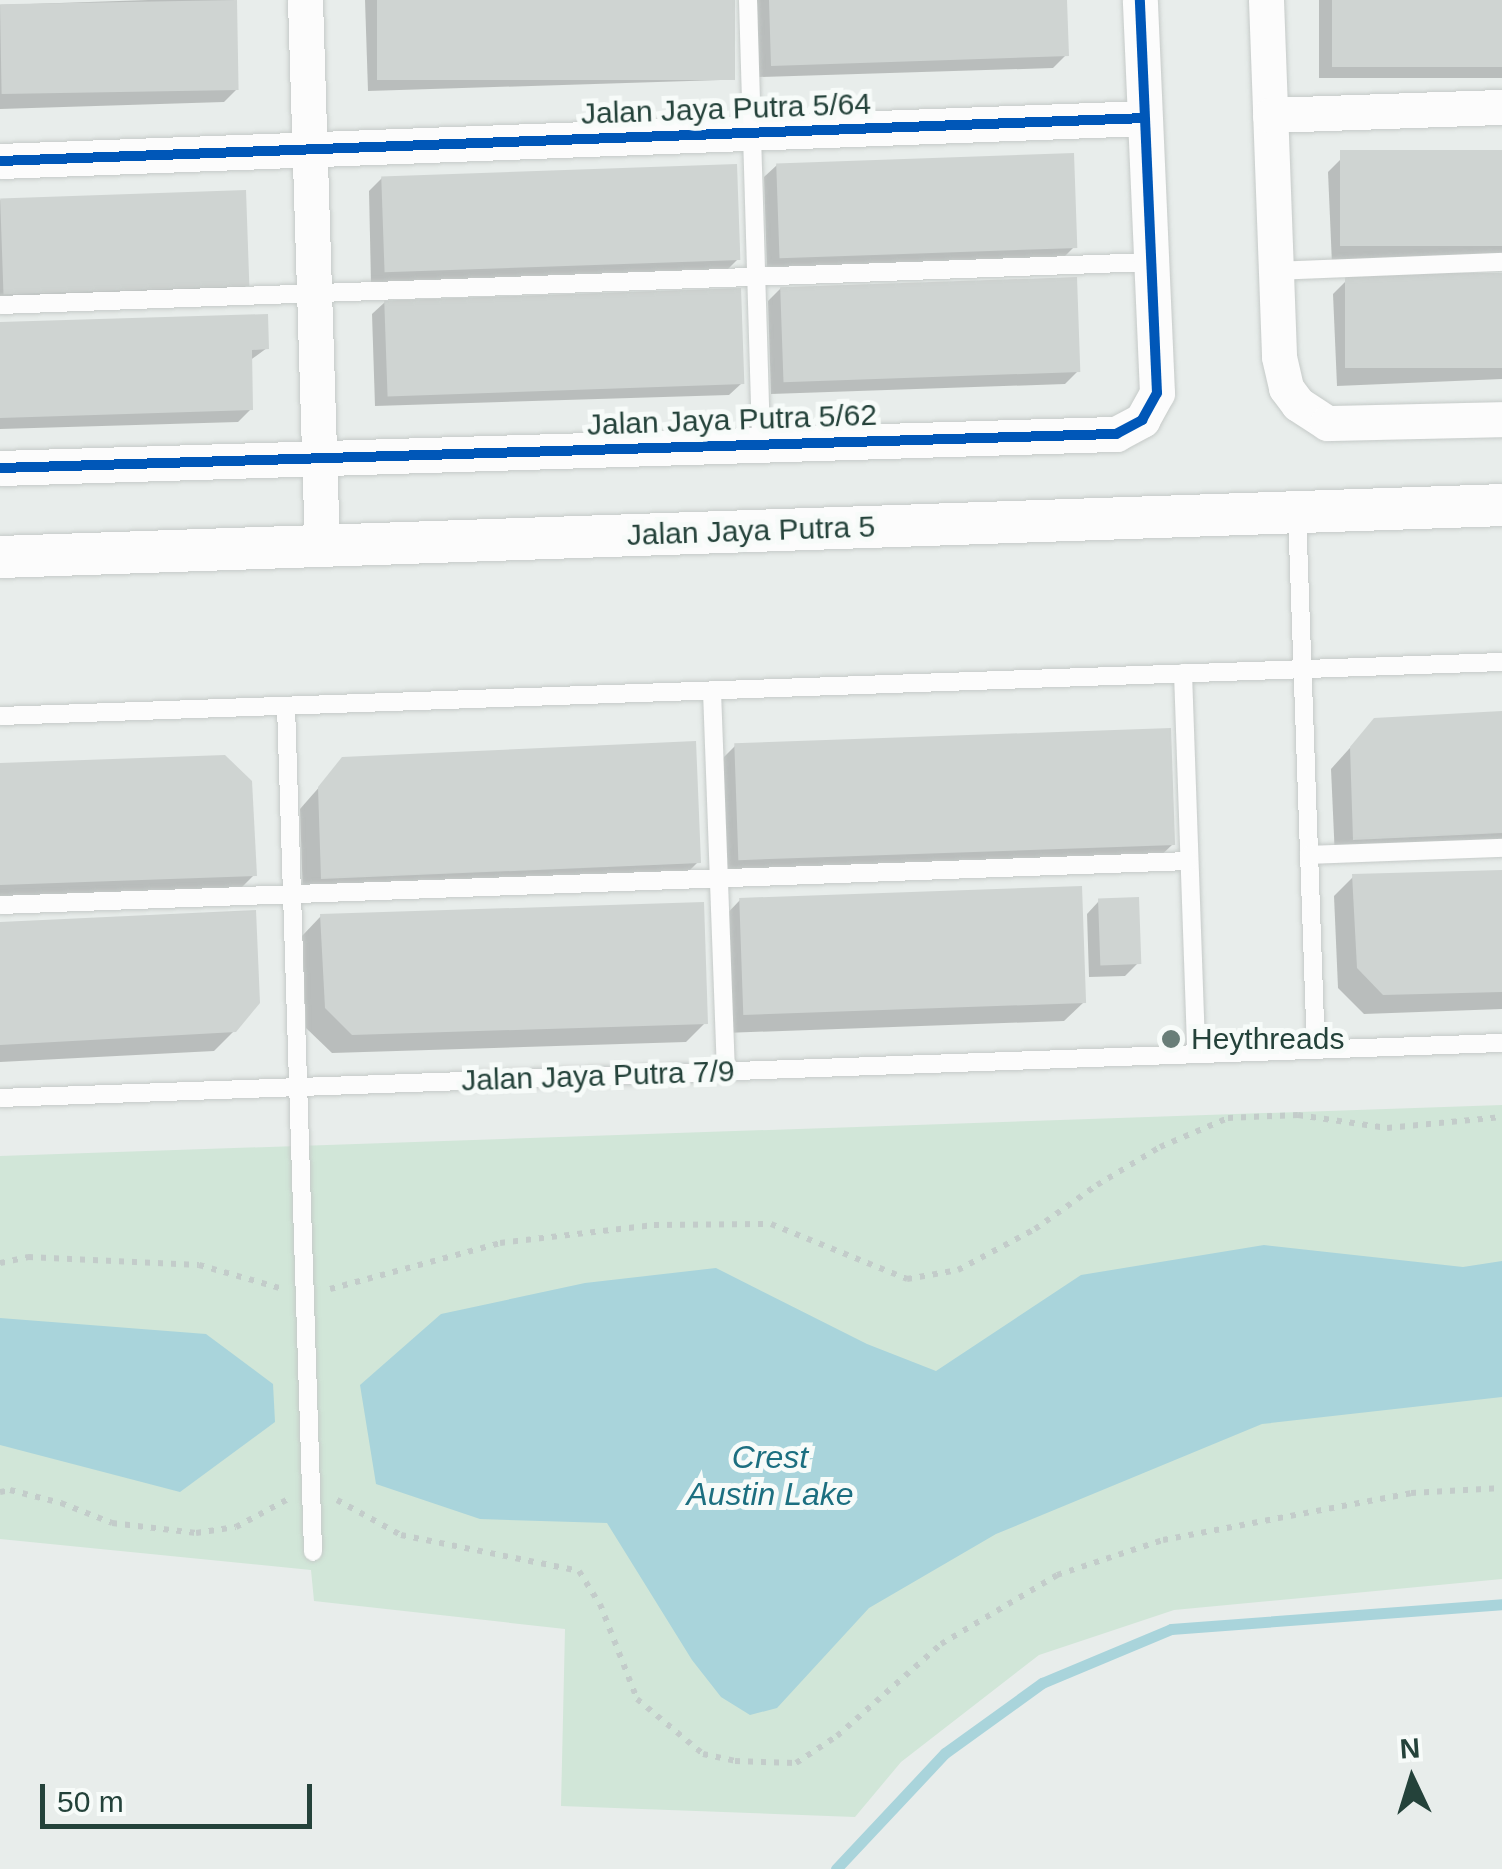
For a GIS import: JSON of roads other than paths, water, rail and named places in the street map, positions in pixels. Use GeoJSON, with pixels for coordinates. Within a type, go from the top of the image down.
{"type":"FeatureCollection","features":[{"type":"Feature","properties":{"kind":"street"},"geometry":{"type":"LineString","coordinates":[[306,0],[322,546]]}},
{"type":"Feature","properties":{"kind":"street"},"geometry":{"type":"LineString","coordinates":[[1140,0],[1151,262]]}},
{"type":"Feature","properties":{"kind":"street"},"geometry":{"type":"LineString","coordinates":[[1266,0],[1281,376],[1298,404],[1312,416],[1342,425],[1502,419]]}},
{"type":"Feature","properties":{"kind":"street"},"geometry":{"type":"LineString","coordinates":[[1270,115],[1502,107]]}},
{"type":"Feature","properties":{"kind":"street","name":"Jalan Jaya Putra 5/64"},"geometry":{"type":"LineString","coordinates":[[0,161],[1144,118]]}},
{"type":"Feature","properties":{"kind":"street","name":"Jalan Jaya Putra 5/62"},"geometry":{"type":"LineString","coordinates":[[0,468],[1116,434],[1142,420],[1157,393],[1151,262]]}},
{"type":"Feature","properties":{"kind":"street","name":"Jalan Jaya Putra 5"},"geometry":{"type":"LineString","coordinates":[[0,557],[1502,505]]}},
{"type":"Feature","properties":{"kind":"lane"},"geometry":{"type":"LineString","coordinates":[[748,0],[761,444]]}},
{"type":"Feature","properties":{"kind":"lane"},"geometry":{"type":"LineString","coordinates":[[0,305],[1151,262]]}},
{"type":"Feature","properties":{"kind":"lane"},"geometry":{"type":"LineString","coordinates":[[1276,270],[1502,262]]}},
{"type":"Feature","properties":{"kind":"lane"},"geometry":{"type":"LineString","coordinates":[[1297,512],[1316,1050]]}},
{"type":"Feature","properties":{"kind":"lane"},"geometry":{"type":"LineString","coordinates":[[0,716],[1502,662]]}},
{"type":"Feature","properties":{"kind":"lane"},"geometry":{"type":"LineString","coordinates":[[1183,673],[1196,1054]]}},
{"type":"Feature","properties":{"kind":"lane"},"geometry":{"type":"LineString","coordinates":[[712,690],[726,1072]]}},
{"type":"Feature","properties":{"kind":"lane"},"geometry":{"type":"LineString","coordinates":[[286,706],[314,1484],[313,1552]]}},
{"type":"Feature","properties":{"kind":"lane"},"geometry":{"type":"LineString","coordinates":[[1309,855],[1502,848]]}},
{"type":"Feature","properties":{"kind":"lane"},"geometry":{"type":"LineString","coordinates":[[0,904],[1189,862]]}},
{"type":"Feature","properties":{"kind":"lane","name":"Jalan Jaya Putra 7/9"},"geometry":{"type":"LineString","coordinates":[[0,1098],[1502,1043]]}},
{"type":"Feature","properties":{"kind":"water","name":"Crest Austin Lake"},"geometry":{"type":"Polygon","coordinates":[[[1264,1245],[1463,1267],[1502,1261],[1502,1397],[1262,1424],[996,1534],[869,1608],[777,1708],[750,1715],[721,1697],[692,1660],[607,1523],[480,1519],[376,1484],[360,1385],[441,1314],[585,1283],[716,1268],[867,1344],[936,1371],[1081,1275],[1264,1245]]]}},
{"type":"Feature","properties":{"kind":"water"},"geometry":{"type":"Polygon","coordinates":[[[0,1318],[206,1334],[273,1384],[275,1422],[180,1492],[0,1445],[0,1318]]]}},
{"type":"Feature","properties":{"kind":"waterway"},"geometry":{"type":"LineString","coordinates":[[836,1869],[945,1753],[1042,1683],[1171,1629],[1502,1604]]}},
{"type":"Feature","properties":{"kind":"place","name":"Heythreads"},"geometry":{"type":"Point","coordinates":[1171,1039]}}]}
